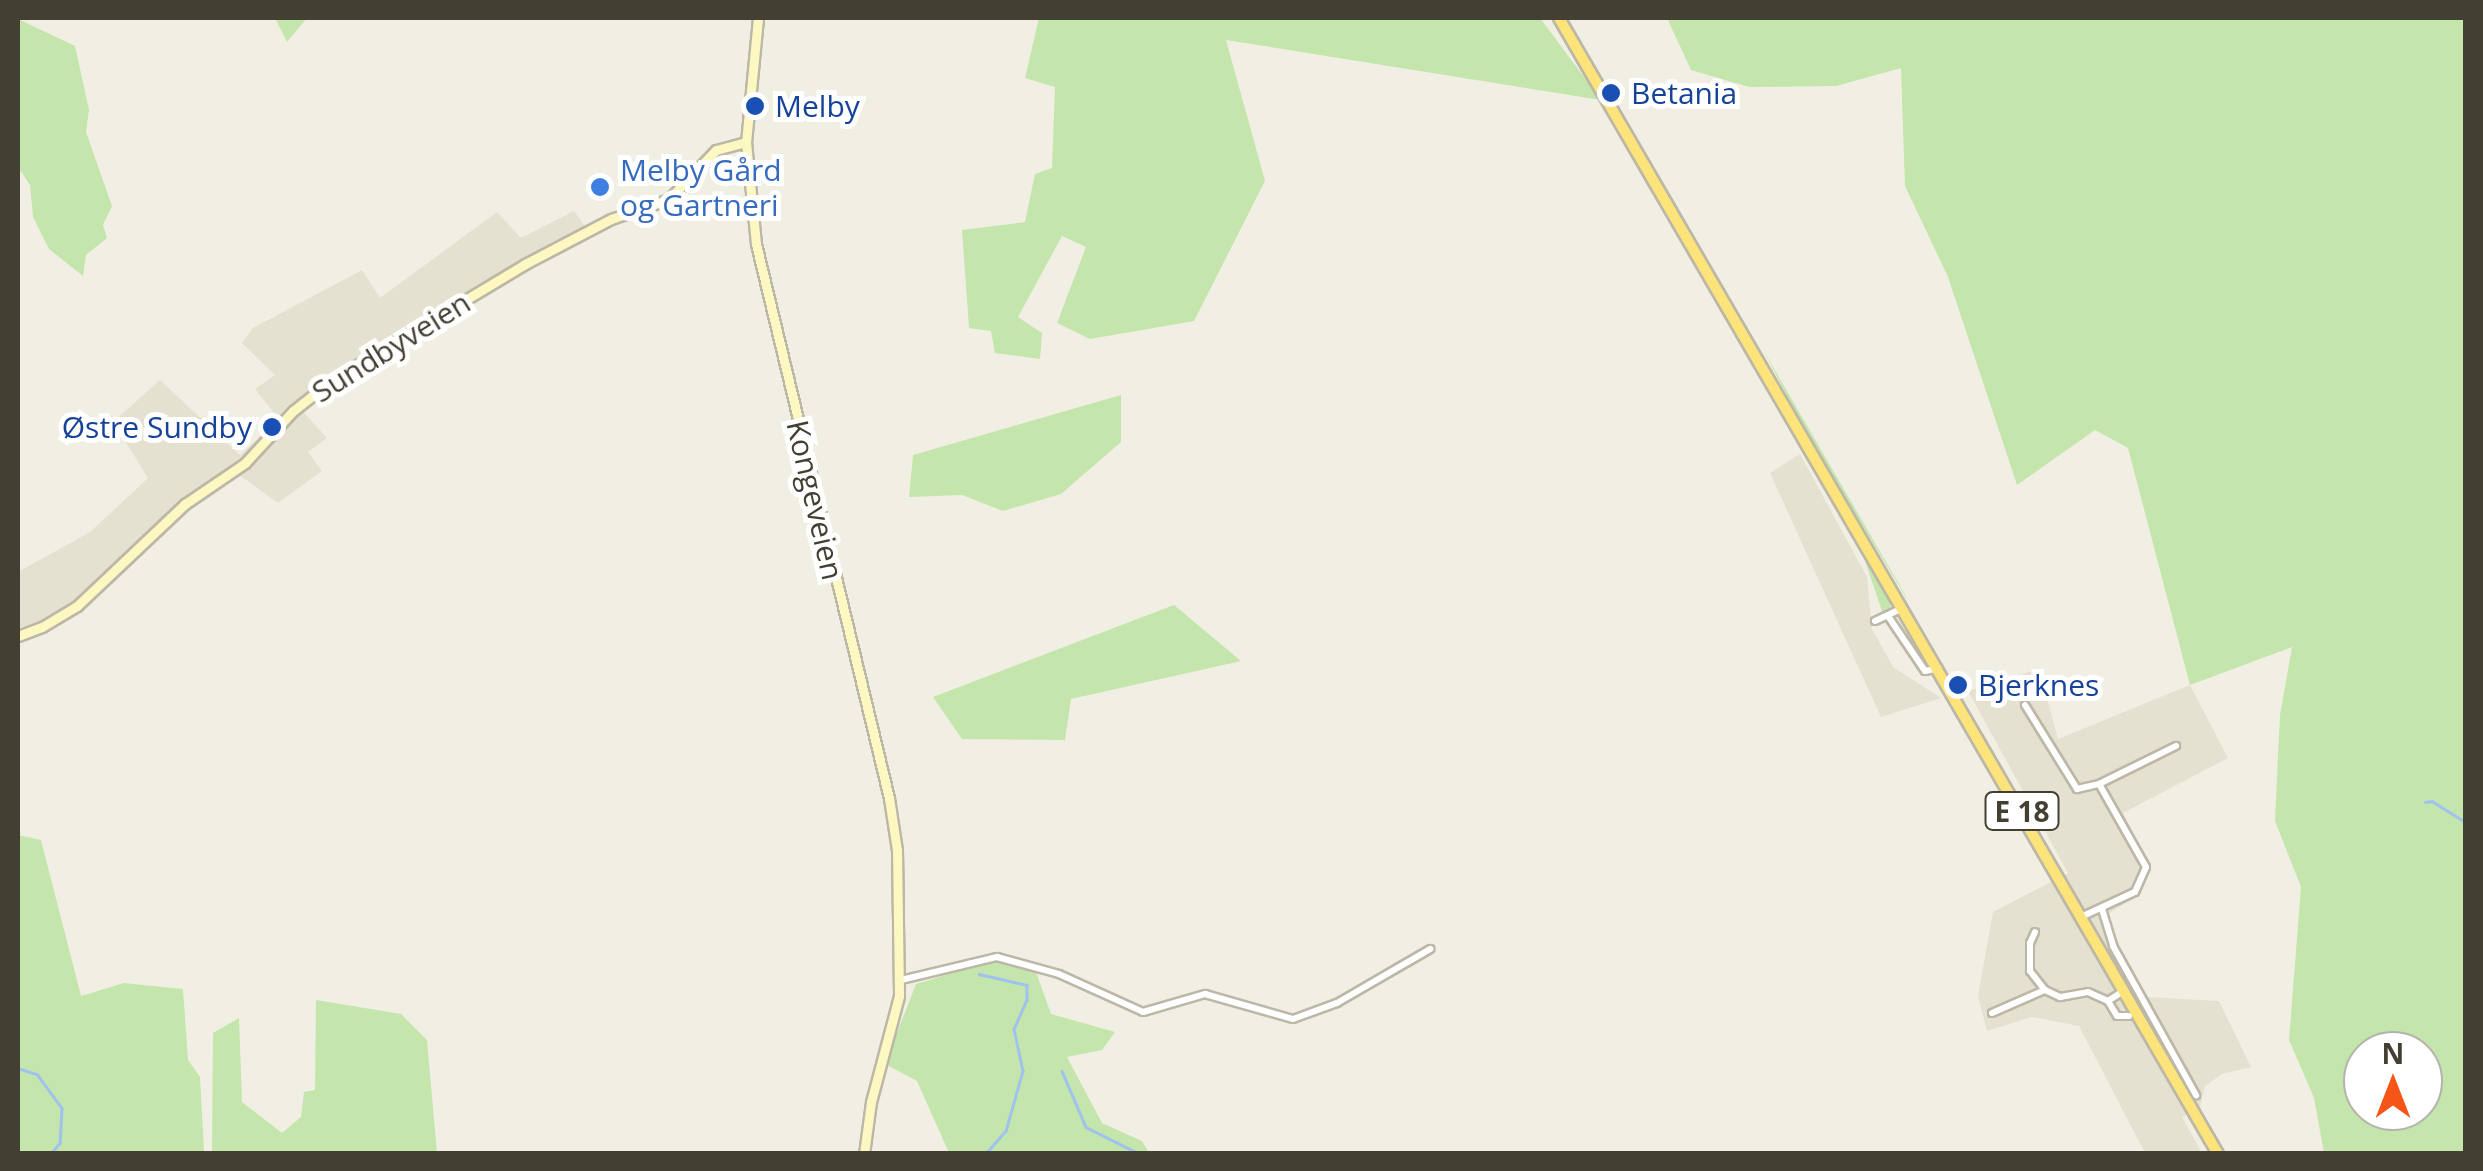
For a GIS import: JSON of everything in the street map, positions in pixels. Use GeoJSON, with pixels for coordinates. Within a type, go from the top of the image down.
{"type":"FeatureCollection","features":[{"type":"Feature","properties":{"kind":"highway","name":"E 18"},"geometry":{"type":"LineString","coordinates":[[1558,18],[1904,607],[2218,1154]]}},
{"type":"Feature","properties":{"kind":"main road","name":"Kongeveien"},"geometry":{"type":"LineString","coordinates":[[758,18],[746,142],[759,259],[894,821],[901,980],[871,1102],[864,1154]]}},
{"type":"Feature","properties":{"kind":"main road","name":"Sundbyveien"},"geometry":{"type":"LineString","coordinates":[[18,636],[71,610],[185,504],[245,463],[293,412],[332,380],[539,256],[612,219],[669,199],[716,150],[746,142]]}},
{"type":"Feature","properties":{"kind":"street"},"geometry":{"type":"LineString","coordinates":[[1875,621],[1904,607]]}},
{"type":"Feature","properties":{"kind":"street"},"geometry":{"type":"LineString","coordinates":[[1888,616],[1926,671],[1939,668]]}},
{"type":"Feature","properties":{"kind":"street"},"geometry":{"type":"LineString","coordinates":[[2025,706],[2073,787],[2082,790],[2176,746]]}},
{"type":"Feature","properties":{"kind":"street"},"geometry":{"type":"LineString","coordinates":[[2083,916],[2135,892],[2146,867],[2100,784]]}},
{"type":"Feature","properties":{"kind":"street"},"geometry":{"type":"LineString","coordinates":[[2102,909],[2113,946],[2196,1095]]}},
{"type":"Feature","properties":{"kind":"street"},"geometry":{"type":"LineString","coordinates":[[2035,932],[2030,970],[2046,990],[2060,998],[2088,992],[2108,1000],[2117,1016],[2129,1016]]}},
{"type":"Feature","properties":{"kind":"street"},"geometry":{"type":"LineString","coordinates":[[901,980],[997,957],[1059,974],[1144,1012],[1205,994],[1293,1019],[1337,1003],[1430,949]]}},
{"type":"Feature","properties":{"kind":"street"},"geometry":{"type":"LineString","coordinates":[[1992,1013],[2046,990]]}},
{"type":"Feature","properties":{"kind":"street"},"geometry":{"type":"LineString","coordinates":[[2108,1000],[2125,990]]}},
{"type":"Feature","properties":{"kind":"shaded area"},"geometry":{"type":"Polygon","coordinates":[[[574,211],[587,229],[298,406],[327,438],[308,452],[322,471],[278,503],[231,469],[96,585],[42,621],[18,628],[18,572],[90,532],[148,478],[113,422],[160,380],[240,455],[279,419],[255,389],[275,375],[242,343],[253,328],[362,270],[380,298],[497,212],[521,238],[574,211]]]}},
{"type":"Feature","properties":{"kind":"shaded area"},"geometry":{"type":"Polygon","coordinates":[[[1800,454],[1867,577],[1872,629],[1893,667],[1941,698],[1881,717],[1770,473],[1800,454]]]}},
{"type":"Feature","properties":{"kind":"shaded area"},"geometry":{"type":"Polygon","coordinates":[[[2039,669],[2058,739],[2190,685],[2228,758],[2123,813],[2151,867],[2139,895],[2108,914],[2117,947],[2148,997],[2219,1001],[2251,1067],[2222,1074],[2205,1086],[2200,1107],[2182,1117],[2202,1153],[2145,1153],[2079,1026],[2032,1017],[1987,1031],[1978,996],[1993,912],[2068,873],[1968,691],[2039,669]]]}},
{"type":"Feature","properties":{"kind":"green space"},"geometry":{"type":"Polygon","coordinates":[[[275,18],[307,18],[287,42],[275,18]]]}},
{"type":"Feature","properties":{"kind":"green space"},"geometry":{"type":"Polygon","coordinates":[[[1039,18],[1540,18],[1601,100],[1226,40],[1265,181],[1194,321],[1090,339],[1057,323],[1086,247],[1062,236],[1018,317],[1042,333],[1040,359],[995,353],[991,331],[969,328],[962,230],[1025,222],[1035,174],[1052,168],[1055,87],[1025,78],[1039,18]]]}},
{"type":"Feature","properties":{"kind":"green space"},"geometry":{"type":"Polygon","coordinates":[[[1667,18],[2465,18],[2465,1153],[2324,1153],[2314,1098],[2289,1040],[2301,887],[2275,821],[2280,715],[2292,647],[2190,685],[2128,448],[2095,430],[2017,485],[1948,277],[1905,186],[1901,68],[1836,86],[1749,87],[1691,70],[1667,18]]]}},
{"type":"Feature","properties":{"kind":"green space"},"geometry":{"type":"Polygon","coordinates":[[[18,19],[75,46],[89,110],[86,132],[112,206],[103,225],[107,238],[86,255],[83,276],[49,249],[33,217],[30,185],[18,167],[18,19]]]}},
{"type":"Feature","properties":{"kind":"green space"},"geometry":{"type":"Polygon","coordinates":[[[1762,348],[1907,598],[1907,599],[1809,437],[1762,348]]]}},
{"type":"Feature","properties":{"kind":"green space"},"geometry":{"type":"Polygon","coordinates":[[[1754,362],[1890,599],[1890,608],[1883,614],[1862,552],[1754,362]]]}},
{"type":"Feature","properties":{"kind":"green space"},"geometry":{"type":"Polygon","coordinates":[[[1121,395],[1121,442],[1061,494],[1003,511],[962,495],[909,497],[913,455],[1121,395]]]}},
{"type":"Feature","properties":{"kind":"green space"},"geometry":{"type":"Polygon","coordinates":[[[1174,605],[1241,661],[1071,699],[1065,740],[962,739],[933,697],[1174,605]]]}},
{"type":"Feature","properties":{"kind":"green space"},"geometry":{"type":"Polygon","coordinates":[[[18,835],[41,840],[81,996],[124,983],[183,989],[188,1060],[200,1077],[204,1151],[18,1153],[18,835]]]}},
{"type":"Feature","properties":{"kind":"green space"},"geometry":{"type":"Polygon","coordinates":[[[995,960],[1035,969],[1051,1014],[1115,1032],[1102,1050],[1067,1057],[1102,1123],[1142,1141],[1149,1153],[949,1153],[917,1081],[885,1064],[916,984],[995,960]]]}},
{"type":"Feature","properties":{"kind":"green space"},"geometry":{"type":"Polygon","coordinates":[[[316,1000],[401,1014],[427,1040],[437,1153],[212,1151],[213,1033],[239,1018],[242,1102],[282,1133],[301,1117],[304,1092],[315,1090],[316,1000]]]}},
{"type":"Feature","properties":{"kind":"waterway"},"geometry":{"type":"LineString","coordinates":[[2425,802],[2432,801],[2466,822]]}},
{"type":"Feature","properties":{"kind":"waterway"},"geometry":{"type":"LineString","coordinates":[[979,974],[1027,985],[1027,1000],[1014,1029],[1023,1071],[1006,1131],[986,1154]]}},
{"type":"Feature","properties":{"kind":"waterway"},"geometry":{"type":"LineString","coordinates":[[18,1068],[37,1074],[62,1108],[60,1143],[51,1154]]}},
{"type":"Feature","properties":{"kind":"waterway"},"geometry":{"type":"LineString","coordinates":[[1062,1071],[1086,1127],[1140,1154]]}},
{"type":"Feature","properties":{"kind":"place","name":"Betania"},"geometry":{"type":"Point","coordinates":[1611,93]}},
{"type":"Feature","properties":{"kind":"place","name":"Melby"},"geometry":{"type":"Point","coordinates":[755,106]}},
{"type":"Feature","properties":{"kind":"place","name":"Melby Gård og Gartneri"},"geometry":{"type":"Point","coordinates":[600,187]}},
{"type":"Feature","properties":{"kind":"place","name":"Østre Sundby"},"geometry":{"type":"Point","coordinates":[272,427]}},
{"type":"Feature","properties":{"kind":"place","name":"Bjerknes"},"geometry":{"type":"Point","coordinates":[1958,685]}}]}
